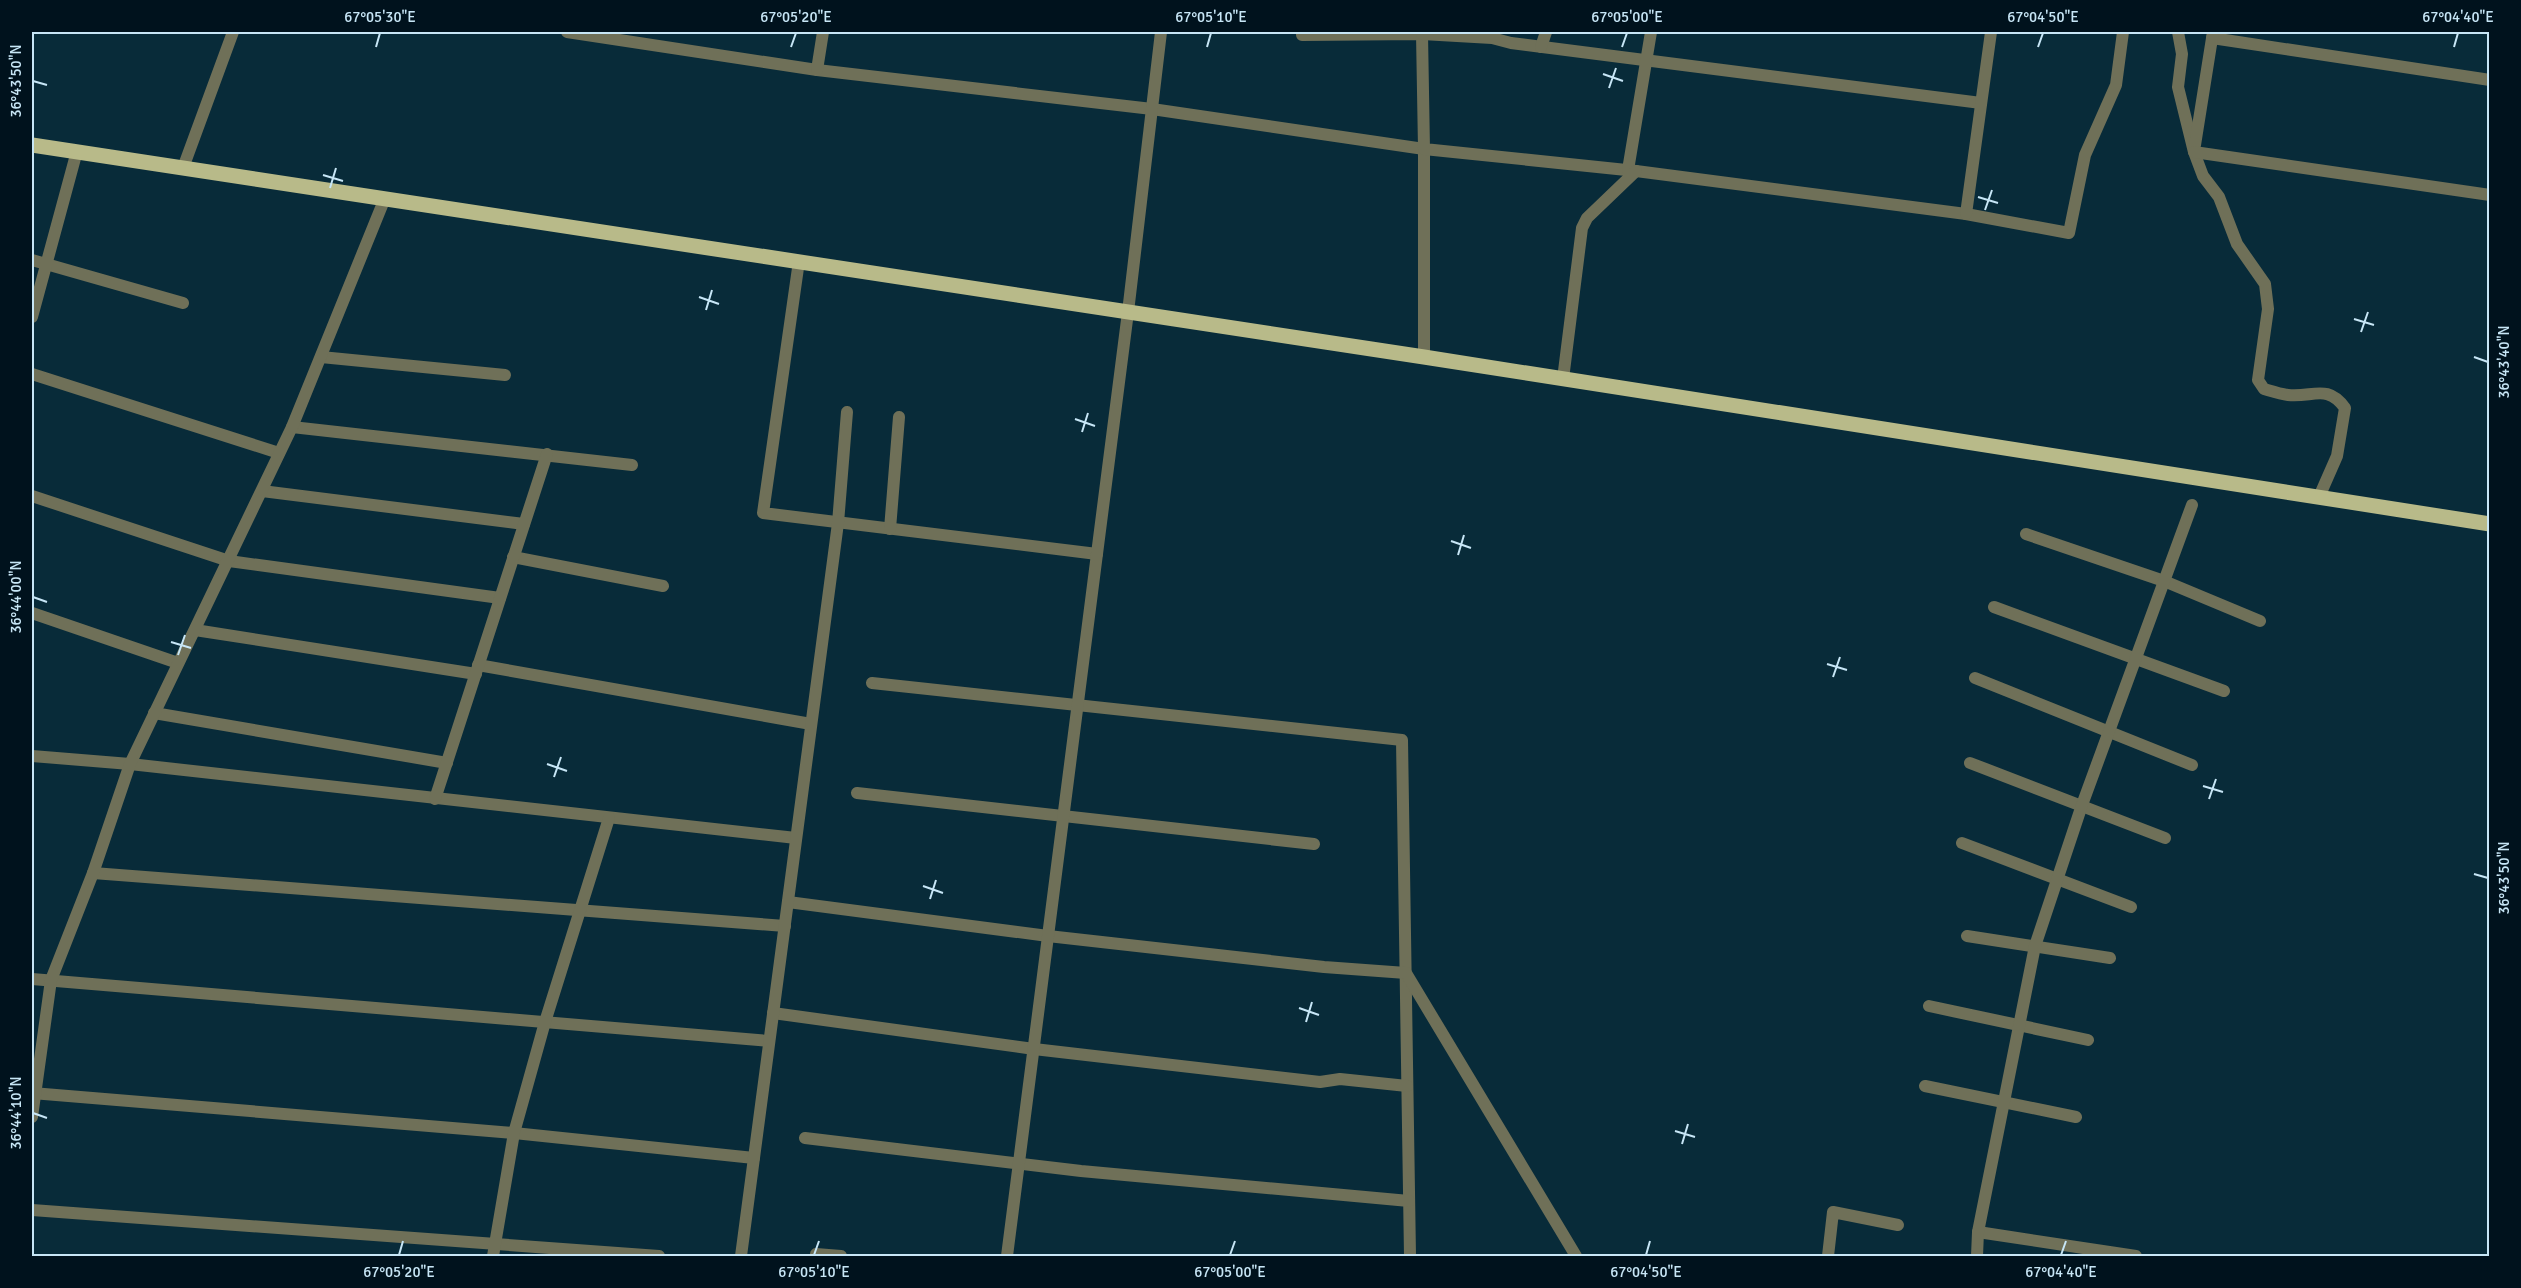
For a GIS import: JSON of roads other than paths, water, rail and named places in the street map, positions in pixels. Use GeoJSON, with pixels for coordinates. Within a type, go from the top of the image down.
{"type":"FeatureCollection","features":[{"type":"Feature","properties":{"kind":"main road"},"geometry":{"type":"LineString","coordinates":[[32,145],[1424,357],[2490,524]]}},
{"type":"Feature","properties":{"kind":"street"},"geometry":{"type":"LineString","coordinates":[[183,168],[233,32]]}},
{"type":"Feature","properties":{"kind":"street"},"geometry":{"type":"LineString","coordinates":[[567,32],[817,70],[1152,110],[1424,149],[1632,171],[1966,214],[2069,233],[2085,154],[2116,85],[2123,32]]}},
{"type":"Feature","properties":{"kind":"street"},"geometry":{"type":"LineString","coordinates":[[817,70],[823,32]]}},
{"type":"Feature","properties":{"kind":"street"},"geometry":{"type":"LineString","coordinates":[[1007,1257],[1128,312],[1161,32]]}},
{"type":"Feature","properties":{"kind":"street"},"geometry":{"type":"LineString","coordinates":[[1302,32],[1302,35],[1422,33],[1492,38],[1541,47],[1981,103]]}},
{"type":"Feature","properties":{"kind":"street"},"geometry":{"type":"LineString","coordinates":[[1541,47],[1546,32]]}},
{"type":"Feature","properties":{"kind":"street"},"geometry":{"type":"LineString","coordinates":[[1563,379],[1582,228],[1587,218],[1632,171],[1651,32]]}},
{"type":"Feature","properties":{"kind":"street"},"geometry":{"type":"LineString","coordinates":[[1966,214],[1991,32]]}},
{"type":"Feature","properties":{"kind":"street"},"geometry":{"type":"LineString","coordinates":[[2178,32],[2182,54],[2178,87],[2202,176],[2219,198],[2237,244],[2265,284],[2268,309],[2258,380],[2264,389],[2289,395],[2319,392],[2337,397],[2345,408],[2337,456],[2319,497]]}},
{"type":"Feature","properties":{"kind":"street"},"geometry":{"type":"LineString","coordinates":[[1422,33],[1424,357]]}},
{"type":"Feature","properties":{"kind":"street"},"geometry":{"type":"LineString","coordinates":[[2194,152],[2212,35],[2490,80]]}},
{"type":"Feature","properties":{"kind":"street"},"geometry":{"type":"LineString","coordinates":[[32,317],[76,151]]}},
{"type":"Feature","properties":{"kind":"street"},"geometry":{"type":"LineString","coordinates":[[2194,152],[2490,195]]}},
{"type":"Feature","properties":{"kind":"street"},"geometry":{"type":"LineString","coordinates":[[32,1117],[33,1094],[51,980],[93,873],[129,764],[292,427],[385,198]]}},
{"type":"Feature","properties":{"kind":"street"},"geometry":{"type":"LineString","coordinates":[[32,260],[183,303]]}},
{"type":"Feature","properties":{"kind":"street"},"geometry":{"type":"LineString","coordinates":[[799,261],[764,513],[1097,554]]}},
{"type":"Feature","properties":{"kind":"street"},"geometry":{"type":"LineString","coordinates":[[321,357],[505,375]]}},
{"type":"Feature","properties":{"kind":"street"},"geometry":{"type":"LineString","coordinates":[[32,374],[279,453]]}},
{"type":"Feature","properties":{"kind":"street"},"geometry":{"type":"LineString","coordinates":[[741,1257],[838,522],[847,412]]}},
{"type":"Feature","properties":{"kind":"street"},"geometry":{"type":"LineString","coordinates":[[890,529],[899,417]]}},
{"type":"Feature","properties":{"kind":"street"},"geometry":{"type":"LineString","coordinates":[[292,427],[632,465]]}},
{"type":"Feature","properties":{"kind":"street"},"geometry":{"type":"LineString","coordinates":[[435,799],[547,454]]}},
{"type":"Feature","properties":{"kind":"street"},"geometry":{"type":"LineString","coordinates":[[262,491],[524,524]]}},
{"type":"Feature","properties":{"kind":"street"},"geometry":{"type":"LineString","coordinates":[[32,496],[229,561],[500,598]]}},
{"type":"Feature","properties":{"kind":"street"},"geometry":{"type":"LineString","coordinates":[[1977,1257],[1978,1232],[2017,1025],[2035,946],[2056,879],[2192,505]]}},
{"type":"Feature","properties":{"kind":"street"},"geometry":{"type":"LineString","coordinates":[[2026,534],[2164,580],[2260,621]]}},
{"type":"Feature","properties":{"kind":"street"},"geometry":{"type":"LineString","coordinates":[[513,557],[663,586]]}},
{"type":"Feature","properties":{"kind":"street"},"geometry":{"type":"LineString","coordinates":[[1994,606],[2224,691]]}},
{"type":"Feature","properties":{"kind":"street"},"geometry":{"type":"LineString","coordinates":[[32,613],[178,663]]}},
{"type":"Feature","properties":{"kind":"street"},"geometry":{"type":"LineString","coordinates":[[195,630],[477,669],[812,724]]}},
{"type":"Feature","properties":{"kind":"street"},"geometry":{"type":"LineString","coordinates":[[1975,678],[2192,765]]}},
{"type":"Feature","properties":{"kind":"street"},"geometry":{"type":"LineString","coordinates":[[872,683],[1402,740],[1410,1257]]}},
{"type":"Feature","properties":{"kind":"street"},"geometry":{"type":"LineString","coordinates":[[154,712],[447,763]]}},
{"type":"Feature","properties":{"kind":"street"},"geometry":{"type":"LineString","coordinates":[[32,756],[129,764],[796,838]]}},
{"type":"Feature","properties":{"kind":"street"},"geometry":{"type":"LineString","coordinates":[[1970,763],[2165,838]]}},
{"type":"Feature","properties":{"kind":"street"},"geometry":{"type":"LineString","coordinates":[[857,793],[1064,818],[1314,844]]}},
{"type":"Feature","properties":{"kind":"street"},"geometry":{"type":"LineString","coordinates":[[494,1251],[514,1133],[545,1022],[582,911],[609,818]]}},
{"type":"Feature","properties":{"kind":"street"},"geometry":{"type":"LineString","coordinates":[[1962,843],[2131,907]]}},
{"type":"Feature","properties":{"kind":"street"},"geometry":{"type":"LineString","coordinates":[[93,873],[785,926]]}},
{"type":"Feature","properties":{"kind":"street"},"geometry":{"type":"LineString","coordinates":[[788,902],[1048,936],[1324,967],[1406,973]]}},
{"type":"Feature","properties":{"kind":"street"},"geometry":{"type":"LineString","coordinates":[[1967,936],[2110,958]]}},
{"type":"Feature","properties":{"kind":"street"},"geometry":{"type":"LineString","coordinates":[[1406,973],[1576,1257]]}},
{"type":"Feature","properties":{"kind":"street"},"geometry":{"type":"LineString","coordinates":[[32,979],[769,1041]]}},
{"type":"Feature","properties":{"kind":"street"},"geometry":{"type":"LineString","coordinates":[[1929,1006],[2088,1040]]}},
{"type":"Feature","properties":{"kind":"street"},"geometry":{"type":"LineString","coordinates":[[773,1013],[1034,1048],[1320,1082],[1340,1079],[1407,1086]]}},
{"type":"Feature","properties":{"kind":"street"},"geometry":{"type":"LineString","coordinates":[[1925,1086],[2076,1117]]}},
{"type":"Feature","properties":{"kind":"street"},"geometry":{"type":"LineString","coordinates":[[33,1094],[514,1133],[754,1158]]}},
{"type":"Feature","properties":{"kind":"street"},"geometry":{"type":"LineString","coordinates":[[805,1138],[1080,1172],[1409,1201]]}},
{"type":"Feature","properties":{"kind":"street"},"geometry":{"type":"LineString","coordinates":[[32,1210],[494,1251],[659,1257]]}},
{"type":"Feature","properties":{"kind":"street"},"geometry":{"type":"LineString","coordinates":[[1828,1257],[1833,1212],[1898,1225]]}},
{"type":"Feature","properties":{"kind":"street"},"geometry":{"type":"LineString","coordinates":[[1978,1232],[2136,1257]]}},
{"type":"Feature","properties":{"kind":"street"},"geometry":{"type":"LineString","coordinates":[[816,1254],[841,1257]]}}]}
